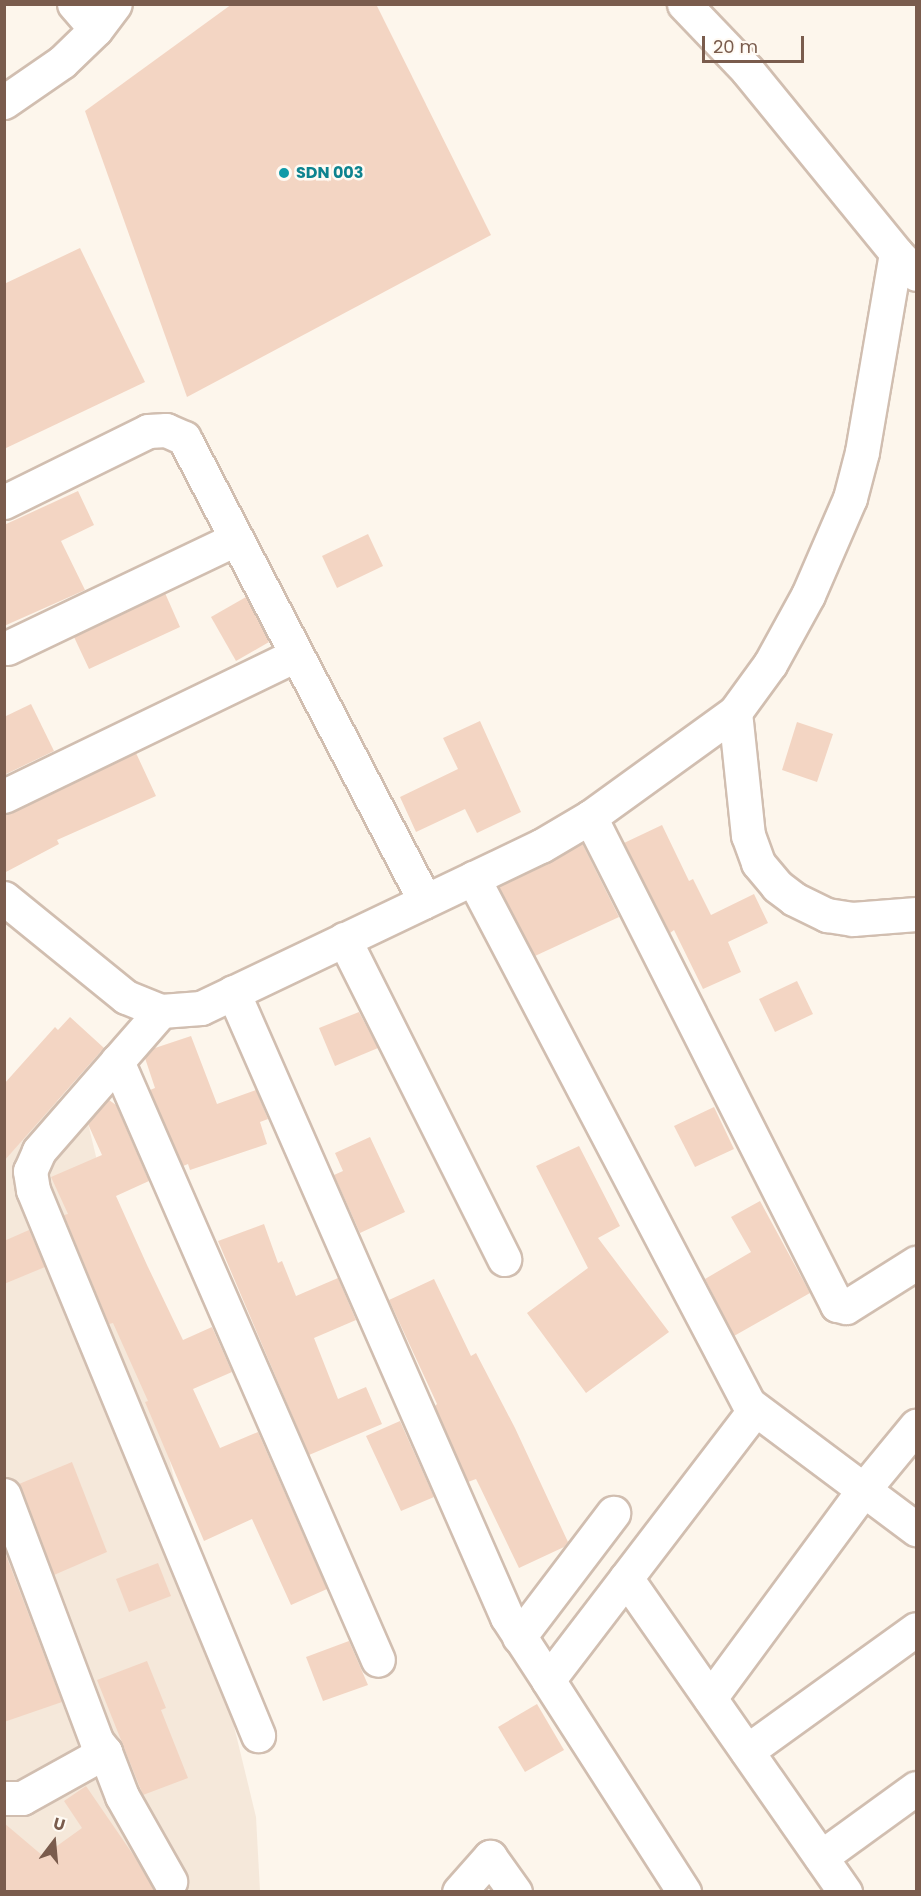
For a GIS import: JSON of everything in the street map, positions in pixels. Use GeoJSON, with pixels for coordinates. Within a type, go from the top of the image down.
{"type":"FeatureCollection","features":[{"type":"Feature","properties":{"kind":"street"},"geometry":{"type":"LineString","coordinates":[[4,102],[62,62],[105,17],[74,4]]}},
{"type":"Feature","properties":{"kind":"street"},"geometry":{"type":"LineString","coordinates":[[4,898],[98,977],[126,997],[161,1011],[201,1008],[541,846],[590,817],[735,712],[770,664],[808,595],[850,498],[906,264],[747,70],[684,4]]}},
{"type":"Feature","properties":{"kind":"street"},"geometry":{"type":"LineString","coordinates":[[4,501],[148,431],[166,430],[184,438],[424,901]]}},
{"type":"Feature","properties":{"kind":"street"},"geometry":{"type":"LineString","coordinates":[[8,648],[237,539]]}},
{"type":"Feature","properties":{"kind":"street"},"geometry":{"type":"LineString","coordinates":[[4,795],[296,655]]}},
{"type":"Feature","properties":{"kind":"street"},"geometry":{"type":"LineString","coordinates":[[735,712],[748,835],[758,863],[777,886],[794,899],[827,915],[853,919],[916,914]]}},
{"type":"Feature","properties":{"kind":"street"},"geometry":{"type":"LineString","coordinates":[[590,817],[837,1305],[846,1307],[916,1263]]}},
{"type":"Feature","properties":{"kind":"street"},"geometry":{"type":"LineString","coordinates":[[474,878],[753,1412],[548,1680]]}},
{"type":"Feature","properties":{"kind":"street"},"geometry":{"type":"LineString","coordinates":[[344,939],[504,1259]]}},
{"type":"Feature","properties":{"kind":"street"},"geometry":{"type":"LineString","coordinates":[[233,992],[507,1617],[684,1892]]}},
{"type":"Feature","properties":{"kind":"street"},"geometry":{"type":"LineString","coordinates":[[161,1011],[39,1151],[30,1171],[33,1190],[258,1735]]}},
{"type":"Feature","properties":{"kind":"street"},"geometry":{"type":"LineString","coordinates":[[117,1061],[378,1660]]}},
{"type":"Feature","properties":{"kind":"street"},"geometry":{"type":"LineString","coordinates":[[749,1404],[916,1528]]}},
{"type":"Feature","properties":{"kind":"street"},"geometry":{"type":"LineString","coordinates":[[710,1698],[864,1489],[916,1426]]}},
{"type":"Feature","properties":{"kind":"street"},"geometry":{"type":"LineString","coordinates":[[4,1495],[97,1742],[105,1752],[122,1796],[171,1881]]}},
{"type":"Feature","properties":{"kind":"street"},"geometry":{"type":"LineString","coordinates":[[519,1637],[613,1513]]}},
{"type":"Feature","properties":{"kind":"street"},"geometry":{"type":"LineString","coordinates":[[626,1578],[845,1892]]}},
{"type":"Feature","properties":{"kind":"street"},"geometry":{"type":"LineString","coordinates":[[747,1751],[916,1629]]}},
{"type":"Feature","properties":{"kind":"street"},"geometry":{"type":"LineString","coordinates":[[4,1798],[22,1798],[105,1752]]}},
{"type":"Feature","properties":{"kind":"street"},"geometry":{"type":"LineString","coordinates":[[821,1857],[916,1788]]}},
{"type":"Feature","properties":{"kind":"street"},"geometry":{"type":"LineString","coordinates":[[459,1892],[490,1857],[515,1892]]}},
{"type":"Feature","properties":{"kind":"shaded area"},"geometry":{"type":"Polygon","coordinates":[[[4,1082],[85,1111],[256,1817],[260,1891],[5,1891],[4,1082]]]}},
{"type":"Feature","properties":{"kind":"building","name":"SDN 003"},"geometry":{"type":"Polygon","coordinates":[[[232,4],[376,4],[491,235],[187,397],[85,111],[232,4]]]}},
{"type":"Feature","properties":{"kind":"building"},"geometry":{"type":"Polygon","coordinates":[[[80,248],[145,382],[4,449],[4,284],[80,248]]]}},
{"type":"Feature","properties":{"kind":"building"},"geometry":{"type":"Polygon","coordinates":[[[78,491],[94,525],[61,541],[85,590],[4,626],[4,525],[78,491]]]}},
{"type":"Feature","properties":{"kind":"building"},"geometry":{"type":"Polygon","coordinates":[[[368,534],[383,566],[337,588],[322,556],[368,534]]]}},
{"type":"Feature","properties":{"kind":"building"},"geometry":{"type":"Polygon","coordinates":[[[165,593],[180,627],[89,669],[74,637],[165,593]]]}},
{"type":"Feature","properties":{"kind":"building"},"geometry":{"type":"Polygon","coordinates":[[[246,597],[269,642],[236,661],[211,617],[246,597]]]}},
{"type":"Feature","properties":{"kind":"building"},"geometry":{"type":"Polygon","coordinates":[[[31,704],[54,751],[4,775],[4,717],[31,704]]]}},
{"type":"Feature","properties":{"kind":"building"},"geometry":{"type":"Polygon","coordinates":[[[480,721],[521,812],[477,833],[465,809],[416,832],[400,797],[458,769],[443,738],[480,721]]]}},
{"type":"Feature","properties":{"kind":"building"},"geometry":{"type":"Polygon","coordinates":[[[797,722],[833,734],[817,782],[782,770],[797,722]]]}},
{"type":"Feature","properties":{"kind":"building"},"geometry":{"type":"Polygon","coordinates":[[[136,753],[156,796],[57,840],[59,844],[4,873],[4,814],[136,753]]]}},
{"type":"Feature","properties":{"kind":"building"},"geometry":{"type":"Polygon","coordinates":[[[662,825],[689,881],[693,879],[711,915],[754,894],[768,923],[728,942],[741,972],[703,989],[674,930],[670,933],[624,843],[662,825]]]}},
{"type":"Feature","properties":{"kind":"building"},"geometry":{"type":"Polygon","coordinates":[[[582,843],[619,917],[535,956],[499,887],[582,843]]]}},
{"type":"Feature","properties":{"kind":"building"},"geometry":{"type":"Polygon","coordinates":[[[797,981],[813,1014],[775,1032],[759,999],[797,981]]]}},
{"type":"Feature","properties":{"kind":"building"},"geometry":{"type":"Polygon","coordinates":[[[359,1012],[378,1048],[335,1066],[319,1028],[359,1012]]]}},
{"type":"Feature","properties":{"kind":"building"},"geometry":{"type":"Polygon","coordinates":[[[70,1017],[104,1048],[4,1161],[4,1084],[55,1027],[58,1030],[70,1017]]]}},
{"type":"Feature","properties":{"kind":"building"},"geometry":{"type":"Polygon","coordinates":[[[191,1036],[217,1104],[256,1090],[268,1119],[260,1122],[267,1144],[190,1170],[188,1164],[183,1166],[150,1090],[155,1088],[145,1058],[152,1049],[191,1036]]]}},
{"type":"Feature","properties":{"kind":"building"},"geometry":{"type":"Polygon","coordinates":[[[109,1100],[116,1105],[149,1181],[116,1196],[147,1265],[183,1340],[212,1327],[232,1372],[193,1389],[220,1448],[258,1432],[327,1589],[291,1605],[252,1519],[204,1541],[145,1402],[148,1401],[113,1323],[109,1324],[64,1215],[68,1214],[51,1177],[102,1155],[88,1124],[109,1100]]]}},
{"type":"Feature","properties":{"kind":"building"},"geometry":{"type":"Polygon","coordinates":[[[714,1107],[734,1149],[695,1167],[674,1126],[714,1107]]]}},
{"type":"Feature","properties":{"kind":"building"},"geometry":{"type":"Polygon","coordinates":[[[370,1137],[405,1212],[360,1233],[334,1175],[343,1171],[335,1153],[370,1137]]]}},
{"type":"Feature","properties":{"kind":"building"},"geometry":{"type":"Polygon","coordinates":[[[579,1146],[620,1226],[598,1238],[669,1332],[586,1393],[527,1313],[588,1268],[536,1166],[579,1146]]]}},
{"type":"Feature","properties":{"kind":"building"},"geometry":{"type":"Polygon","coordinates":[[[760,1201],[810,1293],[734,1336],[705,1279],[751,1252],[731,1217],[760,1201]]]}},
{"type":"Feature","properties":{"kind":"building"},"geometry":{"type":"Polygon","coordinates":[[[264,1224],[278,1263],[282,1261],[296,1296],[338,1278],[356,1320],[314,1338],[338,1399],[366,1387],[382,1424],[309,1455],[218,1241],[264,1224]]]}},
{"type":"Feature","properties":{"kind":"building"},"geometry":{"type":"Polygon","coordinates":[[[29,1230],[45,1267],[4,1284],[4,1241],[29,1230]]]}},
{"type":"Feature","properties":{"kind":"building"},"geometry":{"type":"Polygon","coordinates":[[[434,1279],[471,1356],[476,1353],[515,1428],[568,1542],[564,1547],[519,1568],[476,1479],[468,1482],[435,1406],[437,1404],[389,1300],[434,1279]]]}},
{"type":"Feature","properties":{"kind":"building"},"geometry":{"type":"Polygon","coordinates":[[[400,1421],[434,1497],[401,1511],[366,1436],[400,1421]]]}},
{"type":"Feature","properties":{"kind":"building"},"geometry":{"type":"Polygon","coordinates":[[[72,1462],[107,1552],[54,1575],[19,1484],[72,1462]]]}},
{"type":"Feature","properties":{"kind":"building"},"geometry":{"type":"Polygon","coordinates":[[[4,1550],[62,1702],[4,1722],[4,1550]]]}},
{"type":"Feature","properties":{"kind":"building"},"geometry":{"type":"Polygon","coordinates":[[[158,1563],[171,1596],[129,1612],[116,1579],[158,1563]]]}},
{"type":"Feature","properties":{"kind":"building"},"geometry":{"type":"Polygon","coordinates":[[[349,1641],[368,1685],[323,1701],[306,1657],[349,1641]]]}},
{"type":"Feature","properties":{"kind":"building"},"geometry":{"type":"Polygon","coordinates":[[[147,1661],[166,1708],[161,1710],[188,1778],[143,1795],[97,1680],[147,1661]]]}},
{"type":"Feature","properties":{"kind":"building"},"geometry":{"type":"Polygon","coordinates":[[[537,1704],[564,1750],[525,1772],[498,1727],[537,1704]]]}},
{"type":"Feature","properties":{"kind":"building"},"geometry":{"type":"Polygon","coordinates":[[[86,1786],[134,1856],[155,1892],[4,1892],[4,1823],[43,1856],[82,1828],[64,1801],[86,1786]]]}},
{"type":"Feature","properties":{"kind":"place","name":"SDN 003"},"geometry":{"type":"Point","coordinates":[284,173]}}]}
